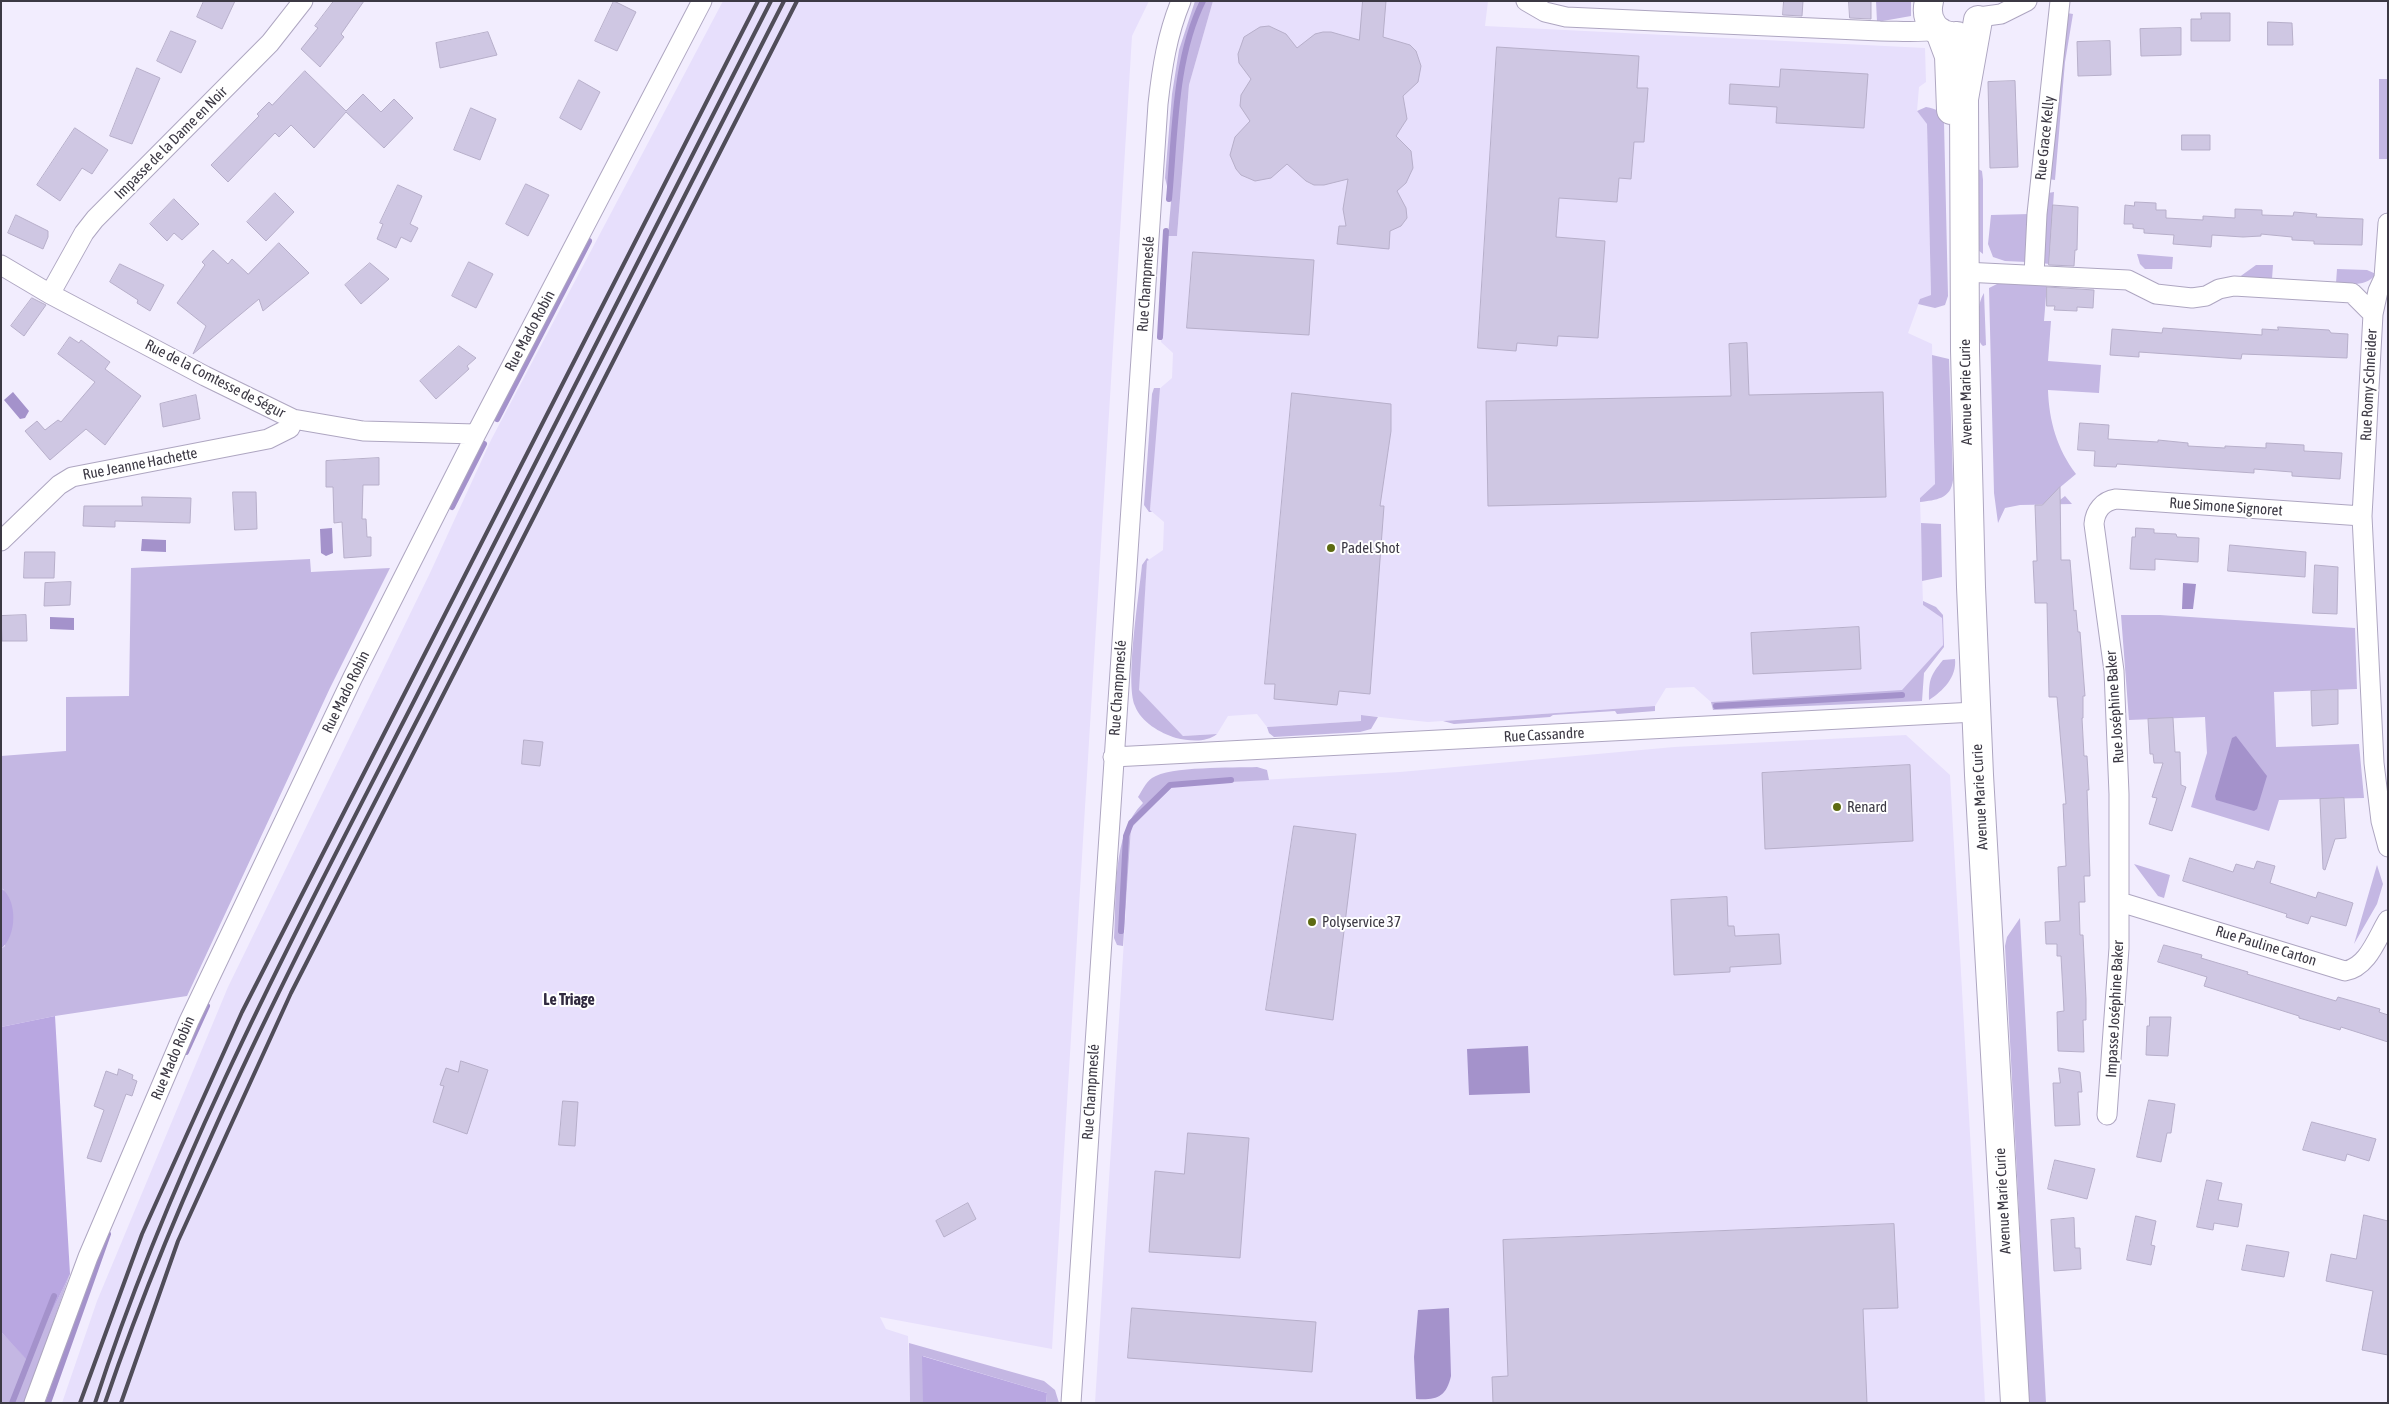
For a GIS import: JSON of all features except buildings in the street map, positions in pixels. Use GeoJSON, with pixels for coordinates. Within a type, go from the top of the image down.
{"type":"FeatureCollection","features":[{"type":"Feature","properties":{"kind":"main road"},"geometry":{"type":"LineString","coordinates":[[1928,22],[1952,36],[1965,34],[1970,30],[1978,13]]}},
{"type":"Feature","properties":{"kind":"main road","name":"Avenue Marie Curie"},"geometry":{"type":"LineString","coordinates":[[1978,13],[1964,99],[1963,191],[1970,587],[2015,1403]]}},
{"type":"Feature","properties":{"kind":"main road","name":"Avenue Marie Curie"},"geometry":{"type":"LineString","coordinates":[[1928,22],[1948,56],[1950,99],[1963,191]]}},
{"type":"Feature","properties":{"kind":"street","name":"Impasse de la Dame en Noir"},"geometry":{"type":"LineString","coordinates":[[50,294],[84,233],[95,219],[270,43],[303,1]]}},
{"type":"Feature","properties":{"kind":"street","name":"Rue Mado Robin"},"geometry":{"type":"LineString","coordinates":[[34,1403],[88,1257],[189,1021],[353,677],[476,434],[702,1]]}},
{"type":"Feature","properties":{"kind":"street","name":"Rue Champmeslé"},"geometry":{"type":"LineString","coordinates":[[1070,1403],[1159,94],[1168,38],[1181,1]]}},
{"type":"Feature","properties":{"kind":"street"},"geometry":{"type":"LineString","coordinates":[[1526,1],[1545,12],[1566,16],[1880,31],[1928,22]]}},
{"type":"Feature","properties":{"kind":"street"},"geometry":{"type":"LineString","coordinates":[[1978,13],[2001,14],[2027,1]]}},
{"type":"Feature","properties":{"kind":"street","name":"Rue Grace Kelly"},"geometry":{"type":"LineString","coordinates":[[2034,275],[2037,214],[2060,1]]}},
{"type":"Feature","properties":{"kind":"street"},"geometry":{"type":"LineString","coordinates":[[2372,314],[2384,278],[2388,223]]}},
{"type":"Feature","properties":{"kind":"street","name":"Rue de la Comtesse de Ségur"},"geometry":{"type":"LineString","coordinates":[[1,265],[50,294],[205,376],[294,419],[363,431],[476,434]]}},
{"type":"Feature","properties":{"kind":"street"},"geometry":{"type":"LineString","coordinates":[[1964,272],[2128,280],[2156,294],[2192,298],[2206,296],[2218,289],[2234,286],[2352,293],[2372,288],[2384,278]]}},
{"type":"Feature","properties":{"kind":"street","name":"Rue Romy Schneider"},"geometry":{"type":"LineString","coordinates":[[2352,293],[2372,314],[2362,516],[2374,763],[2381,821],[2388,847]]}},
{"type":"Feature","properties":{"kind":"street","name":"Rue Jeanne Hachette"},"geometry":{"type":"LineString","coordinates":[[1,541],[59,485],[72,477],[268,439],[290,428],[294,419]]}},
{"type":"Feature","properties":{"kind":"street","name":"Rue Simone Signoret"},"geometry":{"type":"LineString","coordinates":[[2097,513],[2104,504],[2116,499],[2362,516]]}},
{"type":"Feature","properties":{"kind":"street","name":"Rue Joséphine Baker"},"geometry":{"type":"LineString","coordinates":[[2097,513],[2094,524],[2115,680],[2120,902]]}},
{"type":"Feature","properties":{"kind":"street","name":"Rue Cassandre"},"geometry":{"type":"LineString","coordinates":[[1113,757],[1976,712]]}},
{"type":"Feature","properties":{"kind":"street","name":"Rue Pauline Carton"},"geometry":{"type":"LineString","coordinates":[[2120,902],[2345,971],[2354,969],[2362,964],[2388,920]]}},
{"type":"Feature","properties":{"kind":"street","name":"Impasse Joséphine Baker"},"geometry":{"type":"LineString","coordinates":[[2107,1115],[2116,1001],[2120,902]]}},
{"type":"Feature","properties":{"kind":"shaded area"},"geometry":{"type":"Polygon","coordinates":[[[723,1],[1149,1],[1132,36],[1052,1349],[880,1317],[886,1329],[908,1336],[910,1403],[62,1403],[97,1301],[228,987],[430,573],[491,440],[723,1]]]}},
{"type":"Feature","properties":{"kind":"shaded area"},"geometry":{"type":"Polygon","coordinates":[[[1195,1],[1213,1],[1189,85],[1177,236],[1168,236],[1171,202],[1165,178],[1172,94],[1179,50],[1195,1]]]}},
{"type":"Feature","properties":{"kind":"shaded area"},"geometry":{"type":"Polygon","coordinates":[[[1213,1],[1488,1],[1485,26],[1925,48],[1926,82],[1919,87],[1917,111],[1927,123],[1931,295],[1920,300],[1908,333],[1932,344],[1935,484],[1920,498],[1923,605],[1942,618],[1943,645],[1902,691],[1711,702],[1694,687],[1666,688],[1655,706],[1428,722],[1362,715],[1361,721],[1267,727],[1257,714],[1228,716],[1217,734],[1183,736],[1138,690],[1147,561],[1163,550],[1164,522],[1150,510],[1158,390],[1172,378],[1173,353],[1161,342],[1168,236],[1177,236],[1189,85],[1213,1]]]}},
{"type":"Feature","properties":{"kind":"shaded area"},"geometry":{"type":"Polygon","coordinates":[[[1876,1],[1911,1],[1911,16],[1877,22],[1876,1]]]}},
{"type":"Feature","properties":{"kind":"shaded area"},"geometry":{"type":"Polygon","coordinates":[[[2067,13],[2073,14],[2065,62],[2055,180],[2048,179],[2067,13]]]}},
{"type":"Feature","properties":{"kind":"shaded area"},"geometry":{"type":"Polygon","coordinates":[[[2379,79],[2388,79],[2388,159],[2379,159],[2379,79]]]}},
{"type":"Feature","properties":{"kind":"shaded area"},"geometry":{"type":"Polygon","coordinates":[[[1926,107],[1938,111],[1942,115],[1944,122],[1948,296],[1945,305],[1935,308],[1918,304],[1920,299],[1931,295],[1927,124],[1917,111],[1926,107]]]}},
{"type":"Feature","properties":{"kind":"shaded area"},"geometry":{"type":"Polygon","coordinates":[[[1978,169],[1982,171],[1983,180],[1983,254],[1978,250],[1978,169]]]}},
{"type":"Feature","properties":{"kind":"shaded area"},"geometry":{"type":"Polygon","coordinates":[[[2054,192],[2049,264],[2041,263],[2048,193],[2054,192]]]}},
{"type":"Feature","properties":{"kind":"shaded area"},"geometry":{"type":"Polygon","coordinates":[[[2030,214],[2027,262],[2005,261],[1993,257],[1988,244],[1991,215],[2030,214]]]}},
{"type":"Feature","properties":{"kind":"shaded area"},"geometry":{"type":"Polygon","coordinates":[[[2137,254],[2173,257],[2172,269],[2145,269],[2140,264],[2137,254]]]}},
{"type":"Feature","properties":{"kind":"shaded area"},"geometry":{"type":"Polygon","coordinates":[[[2256,265],[2273,265],[2272,279],[2238,278],[2256,265]]]}},
{"type":"Feature","properties":{"kind":"shaded area"},"geometry":{"type":"Polygon","coordinates":[[[2337,269],[2367,270],[2376,274],[2363,283],[2336,283],[2337,269]]]}},
{"type":"Feature","properties":{"kind":"shaded area"},"geometry":{"type":"Polygon","coordinates":[[[2001,282],[2047,284],[2044,321],[2051,321],[2048,361],[2101,365],[2099,393],[2048,390],[2050,413],[2055,434],[2064,455],[2076,474],[2058,489],[2060,500],[2065,496],[2072,504],[2020,505],[2005,508],[1998,523],[1994,493],[1989,288],[2001,282]]]}},
{"type":"Feature","properties":{"kind":"shaded area"},"geometry":{"type":"Polygon","coordinates":[[[1984,293],[1986,345],[1983,346],[1978,336],[1977,320],[1979,304],[1984,293]]]}},
{"type":"Feature","properties":{"kind":"shaded area"},"geometry":{"type":"Polygon","coordinates":[[[1932,355],[1949,359],[1953,480],[1952,486],[1946,495],[1937,499],[1920,502],[1920,498],[1935,484],[1932,355]]]}},
{"type":"Feature","properties":{"kind":"shaded area"},"geometry":{"type":"Polygon","coordinates":[[[1154,388],[1160,388],[1150,510],[1152,512],[1149,512],[1144,505],[1154,388]]]}},
{"type":"Feature","properties":{"kind":"shaded area"},"geometry":{"type":"Polygon","coordinates":[[[13,392],[29,411],[25,418],[20,419],[4,400],[13,392]]]}},
{"type":"Feature","properties":{"kind":"shaded area"},"geometry":{"type":"Polygon","coordinates":[[[1921,523],[1941,524],[1942,577],[1922,581],[1921,523]]]}},
{"type":"Feature","properties":{"kind":"shaded area"},"geometry":{"type":"Polygon","coordinates":[[[332,528],[333,553],[326,556],[321,553],[320,529],[332,528]]]}},
{"type":"Feature","properties":{"kind":"shaded area"},"geometry":{"type":"Polygon","coordinates":[[[142,539],[166,540],[166,552],[141,551],[142,539]]]}},
{"type":"Feature","properties":{"kind":"shaded area"},"geometry":{"type":"Polygon","coordinates":[[[1147,558],[1149,560],[1147,561],[1139,690],[1183,736],[1217,734],[1208,739],[1186,740],[1164,733],[1146,722],[1135,706],[1132,694],[1132,659],[1142,565],[1147,558]]]}},
{"type":"Feature","properties":{"kind":"shaded area"},"geometry":{"type":"Polygon","coordinates":[[[310,559],[311,572],[390,568],[330,688],[187,996],[55,1016],[1,1027],[1,949],[5,946],[4,890],[1,888],[1,756],[66,751],[66,697],[129,696],[131,568],[310,559]]]}},
{"type":"Feature","properties":{"kind":"shaded area"},"geometry":{"type":"Polygon","coordinates":[[[2183,583],[2196,584],[2193,609],[2182,609],[2183,583]]]}},
{"type":"Feature","properties":{"kind":"shaded area"},"geometry":{"type":"Polygon","coordinates":[[[1923,601],[1936,607],[1943,615],[1944,647],[1924,673],[1922,701],[1713,710],[1711,702],[1902,690],[1943,645],[1942,618],[1923,605],[1923,601]]]}},
{"type":"Feature","properties":{"kind":"shaded area"},"geometry":{"type":"Polygon","coordinates":[[[2121,615],[2160,615],[2355,628],[2357,689],[2274,692],[2276,747],[2359,744],[2364,798],[2279,800],[2269,831],[2191,807],[2207,753],[2205,717],[2129,720],[2121,615]]]}},
{"type":"Feature","properties":{"kind":"shaded area"},"geometry":{"type":"Polygon","coordinates":[[[50,617],[74,618],[74,630],[50,629],[50,617]]]}},
{"type":"Feature","properties":{"kind":"shaded area"},"geometry":{"type":"Polygon","coordinates":[[[1955,659],[1954,672],[1948,683],[1929,700],[1930,682],[1935,670],[1943,660],[1955,659]]]}},
{"type":"Feature","properties":{"kind":"shaded area"},"geometry":{"type":"Polygon","coordinates":[[[1655,706],[1655,711],[1617,714],[1615,711],[1454,724],[1443,721],[1655,706]]]}},
{"type":"Feature","properties":{"kind":"shaded area"},"geometry":{"type":"Polygon","coordinates":[[[1361,715],[1378,717],[1371,729],[1360,732],[1274,737],[1269,733],[1267,727],[1361,721],[1361,715]]]}},
{"type":"Feature","properties":{"kind":"shaded area"},"geometry":{"type":"Polygon","coordinates":[[[1906,735],[1950,775],[1985,1403],[1095,1403],[1131,828],[1174,785],[1400,772],[1674,747],[1906,735]]]}},
{"type":"Feature","properties":{"kind":"shaded area"},"geometry":{"type":"Polygon","coordinates":[[[2236,736],[2267,776],[2257,809],[2254,811],[2216,800],[2215,796],[2232,738],[2236,736]]]}},
{"type":"Feature","properties":{"kind":"shaded area"},"geometry":{"type":"Polygon","coordinates":[[[1257,767],[1267,770],[1269,780],[1174,785],[1131,828],[1123,946],[1117,945],[1114,938],[1116,885],[1121,848],[1125,831],[1143,803],[1138,797],[1147,782],[1161,774],[1173,771],[1202,768],[1257,767]]]}},
{"type":"Feature","properties":{"kind":"shaded area"},"geometry":{"type":"Polygon","coordinates":[[[2134,864],[2170,875],[2164,898],[2158,896],[2134,864]]]}},
{"type":"Feature","properties":{"kind":"shaded area"},"geometry":{"type":"Polygon","coordinates":[[[2377,865],[2383,884],[2377,904],[2354,944],[2377,865]]]}},
{"type":"Feature","properties":{"kind":"shaded area"},"geometry":{"type":"Polygon","coordinates":[[[1,888],[7,894],[13,909],[13,927],[10,936],[1,949],[1,888]]]}},
{"type":"Feature","properties":{"kind":"shaded area"},"geometry":{"type":"Polygon","coordinates":[[[2020,918],[2046,1403],[2029,1403],[2005,946],[2007,937],[2020,918]]]}},
{"type":"Feature","properties":{"kind":"shaded area"},"geometry":{"type":"Polygon","coordinates":[[[55,1016],[70,1274],[28,1361],[1,1332],[1,1027],[55,1016]]]}},
{"type":"Feature","properties":{"kind":"shaded area"},"geometry":{"type":"Polygon","coordinates":[[[1528,1046],[1530,1093],[1469,1095],[1467,1049],[1528,1046]]]}},
{"type":"Feature","properties":{"kind":"shaded area"},"geometry":{"type":"Polygon","coordinates":[[[70,1274],[25,1403],[1,1403],[1,1332],[28,1360],[70,1274]]]}},
{"type":"Feature","properties":{"kind":"shaded area"},"geometry":{"type":"Polygon","coordinates":[[[1449,1308],[1451,1376],[1449,1383],[1443,1393],[1435,1398],[1416,1399],[1414,1357],[1418,1310],[1449,1308]]]}},
{"type":"Feature","properties":{"kind":"shaded area"},"geometry":{"type":"Polygon","coordinates":[[[909,1343],[1044,1381],[1055,1390],[1059,1403],[1046,1403],[1047,1393],[923,1356],[923,1403],[910,1403],[909,1343]]]}},
{"type":"Feature","properties":{"kind":"shaded area"},"geometry":{"type":"Polygon","coordinates":[[[922,1356],[1047,1393],[1046,1403],[923,1403],[922,1356]]]}},
{"type":"Feature","properties":{"kind":"waterway"},"geometry":{"type":"LineString","coordinates":[[1169,199],[1177,98],[1181,73],[1193,24],[1203,1]]}},
{"type":"Feature","properties":{"kind":"waterway"},"geometry":{"type":"LineString","coordinates":[[1160,337],[1166,231]]}},
{"type":"Feature","properties":{"kind":"waterway"},"geometry":{"type":"LineString","coordinates":[[497,419],[589,241]]}},
{"type":"Feature","properties":{"kind":"waterway"},"geometry":{"type":"LineString","coordinates":[[452,507],[484,444]]}},
{"type":"Feature","properties":{"kind":"waterway"},"geometry":{"type":"LineString","coordinates":[[1716,706],[1902,695]]}},
{"type":"Feature","properties":{"kind":"waterway"},"geometry":{"type":"LineString","coordinates":[[1121,931],[1126,836],[1131,823],[1170,785],[1231,780]]}},
{"type":"Feature","properties":{"kind":"waterway"},"geometry":{"type":"LineString","coordinates":[[186,1052],[207,1006]]}},
{"type":"Feature","properties":{"kind":"waterway"},"geometry":{"type":"LineString","coordinates":[[48,1403],[108,1234]]}},
{"type":"Feature","properties":{"kind":"waterway"},"geometry":{"type":"LineString","coordinates":[[12,1403],[54,1296]]}},
{"type":"Feature","properties":{"kind":"railway"},"geometry":{"type":"LineString","coordinates":[[80,1403],[142,1234],[242,1012],[758,1]]}},
{"type":"Feature","properties":{"kind":"railway"},"geometry":{"type":"LineString","coordinates":[[95,1403],[161,1223],[239,1048],[324,876],[771,1]]}},
{"type":"Feature","properties":{"kind":"railway"},"geometry":{"type":"LineString","coordinates":[[105,1403],[138,1312],[174,1222],[253,1045],[339,871],[784,1]]}},
{"type":"Feature","properties":{"kind":"railway"},"geometry":{"type":"LineString","coordinates":[[121,1403],[178,1241],[291,993],[797,1]]}},
{"type":"Feature","properties":{"kind":"place","name":"Padel Shot"},"geometry":{"type":"Point","coordinates":[1331,548]}},
{"type":"Feature","properties":{"kind":"place","name":"Renard"},"geometry":{"type":"Point","coordinates":[1837,807]}},
{"type":"Feature","properties":{"kind":"place","name":"Polyservice 37"},"geometry":{"type":"Point","coordinates":[1312,922]}},
{"type":"Feature","properties":{"kind":"district","name":"Le Triage"},"geometry":{"type":"Point","coordinates":[569,1000]}}]}
